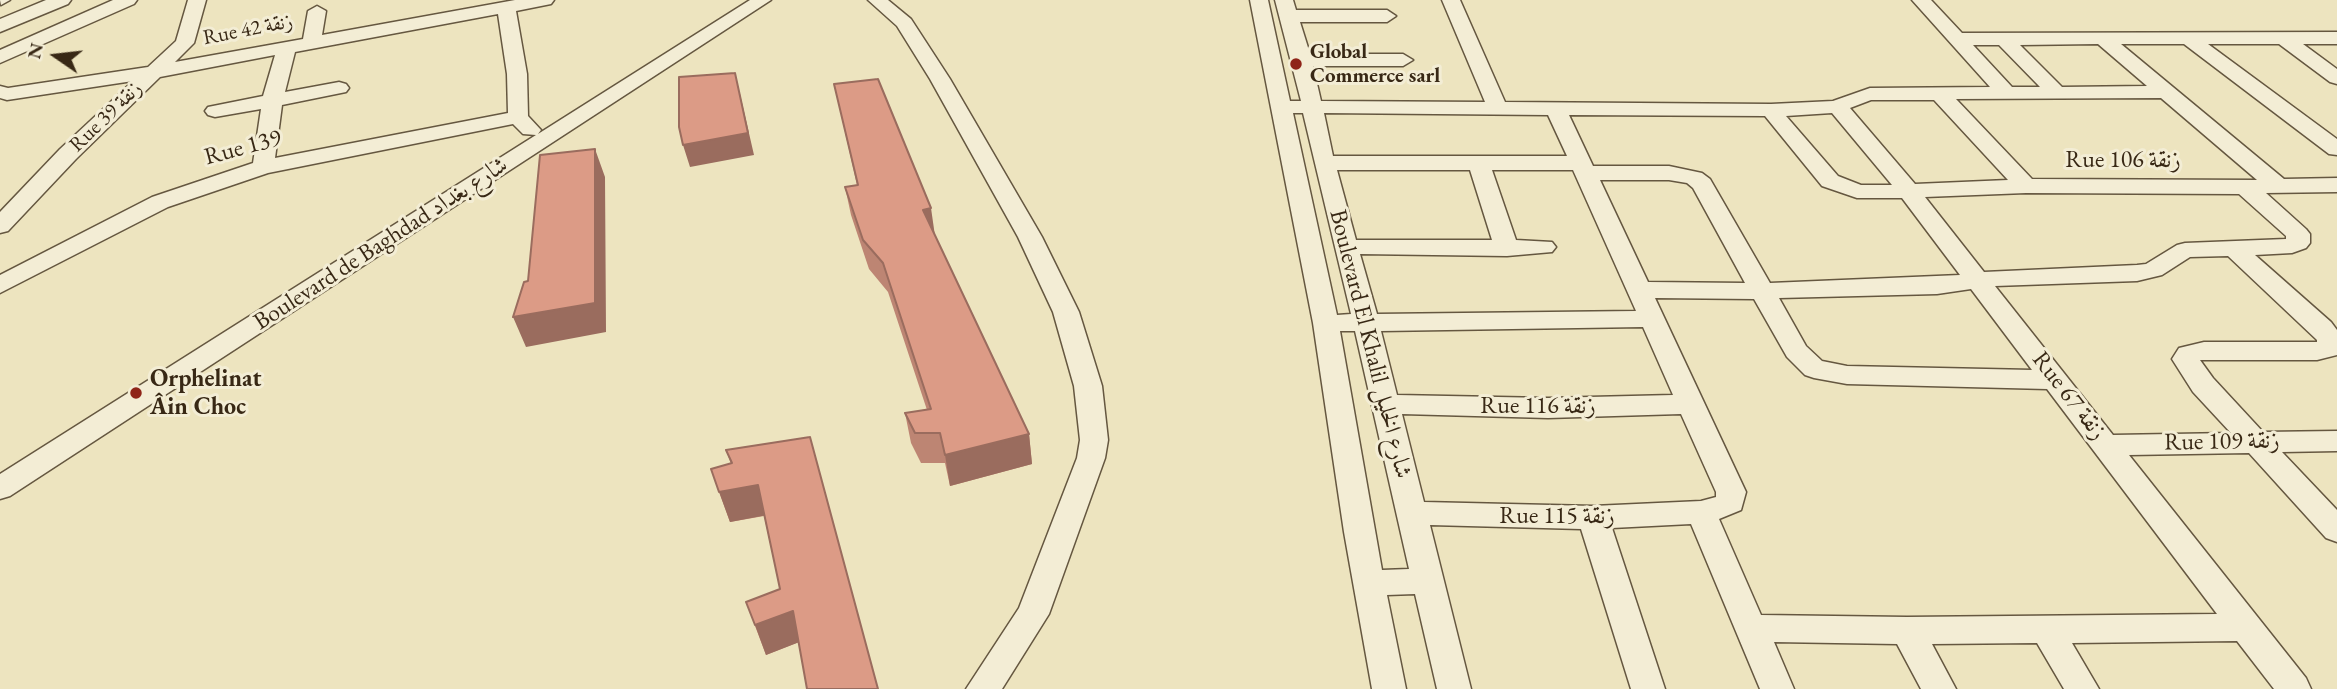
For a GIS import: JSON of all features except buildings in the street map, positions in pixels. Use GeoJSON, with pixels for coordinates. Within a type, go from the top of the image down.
{"type":"FeatureCollection","features":[{"type":"Feature","properties":{"kind":"street"},"geometry":{"type":"LineString","coordinates":[[0,26],[62,0]]}},
{"type":"Feature","properties":{"kind":"street"},"geometry":{"type":"LineString","coordinates":[[0,57],[128,0]]}},
{"type":"Feature","properties":{"kind":"street","name":"Rue 39 زنقة"},"geometry":{"type":"LineString","coordinates":[[0,226],[184,43],[197,0]]}},
{"type":"Feature","properties":{"kind":"street"},"geometry":{"type":"LineString","coordinates":[[425,0],[425,22]]}},
{"type":"Feature","properties":{"kind":"street","name":"Boulevard de Baghdad شارع بغداد"},"geometry":{"type":"LineString","coordinates":[[0,488],[762,0]]}},
{"type":"Feature","properties":{"kind":"street"},"geometry":{"type":"LineString","coordinates":[[877,0],[904,23],[940,79],[1030,237],[1066,312],[1088,386],[1094,440],[1091,458],[1033,614],[983,689]]}},
{"type":"Feature","properties":{"kind":"street","name":"Boulevard El Khalil شارع الخليل"},"geometry":{"type":"LineString","coordinates":[[1259,0],[1326,323],[1368,583],[1389,689]]}},
{"type":"Feature","properties":{"kind":"street"},"geometry":{"type":"LineString","coordinates":[[1451,0],[1499,109]]}},
{"type":"Feature","properties":{"kind":"street"},"geometry":{"type":"LineString","coordinates":[[1921,0],[2005,91]]}},
{"type":"Feature","properties":{"kind":"street","name":"Rue 42 زنقة"},"geometry":{"type":"LineString","coordinates":[[2,95],[153,72],[539,1]]}},
{"type":"Feature","properties":{"kind":"street"},"geometry":{"type":"LineString","coordinates":[[506,8],[517,74],[518,117],[540,143]]}},
{"type":"Feature","properties":{"kind":"street"},"geometry":{"type":"LineString","coordinates":[[1286,8],[1387,16]]}},
{"type":"Feature","properties":{"kind":"street","name":"Boulevard El Khalil شارع الخليل"},"geometry":{"type":"LineString","coordinates":[[1286,8],[1302,60],[1324,163],[1366,322],[1454,689]]}},
{"type":"Feature","properties":{"kind":"street"},"geometry":{"type":"LineString","coordinates":[[312,41],[317,11]]}},
{"type":"Feature","properties":{"kind":"street"},"geometry":{"type":"LineString","coordinates":[[2103,38],[2278,186]]}},
{"type":"Feature","properties":{"kind":"street"},"geometry":{"type":"LineString","coordinates":[[2188,38],[2337,149]]}},
{"type":"Feature","properties":{"kind":"street"},"geometry":{"type":"LineString","coordinates":[[2283,38],[2337,78]]}},
{"type":"Feature","properties":{"kind":"street"},"geometry":{"type":"LineString","coordinates":[[1957,39],[2337,38]]}},
{"type":"Feature","properties":{"kind":"street"},"geometry":{"type":"LineString","coordinates":[[2004,39],[2055,91]]}},
{"type":"Feature","properties":{"kind":"street"},"geometry":{"type":"LineString","coordinates":[[263,167],[272,101],[287,46]]}},
{"type":"Feature","properties":{"kind":"street"},"geometry":{"type":"LineString","coordinates":[[1302,60],[1403,60]]}},
{"type":"Feature","properties":{"kind":"street"},"geometry":{"type":"LineString","coordinates":[[215,111],[340,88]]}},
{"type":"Feature","properties":{"kind":"street"},"geometry":{"type":"LineString","coordinates":[[1938,92],[2026,186]]}},
{"type":"Feature","properties":{"kind":"street"},"geometry":{"type":"LineString","coordinates":[[1282,107],[1557,111],[1771,110],[1838,107],[1847,101],[1870,94],[2165,92]]}},
{"type":"Feature","properties":{"kind":"street","name":"Rue 67 زنقة"},"geometry":{"type":"LineString","coordinates":[[1838,107],[1909,191],[2294,689]]}},
{"type":"Feature","properties":{"kind":"street"},"geometry":{"type":"LineString","coordinates":[[1771,110],[1830,181],[1857,191],[1909,191]]}},
{"type":"Feature","properties":{"kind":"street"},"geometry":{"type":"LineString","coordinates":[[1557,111],[1731,492],[1730,502],[1725,506],[1702,512],[1777,689]]}},
{"type":"Feature","properties":{"kind":"street","name":"Rue 139"},"geometry":{"type":"LineString","coordinates":[[0,285],[160,202],[263,167],[518,117]]}},
{"type":"Feature","properties":{"kind":"street"},"geometry":{"type":"LineString","coordinates":[[1324,163],[1585,168],[1670,173],[1694,178],[1708,193],[1796,351],[1805,362],[1821,371],[1847,375],[2056,380]]}},
{"type":"Feature","properties":{"kind":"street"},"geometry":{"type":"LineString","coordinates":[[1479,164],[1507,248]]}},
{"type":"Feature","properties":{"kind":"street","name":"Rue 106 زنقة"},"geometry":{"type":"LineString","coordinates":[[1909,191],[2026,186],[2245,187],[2337,184]]}},
{"type":"Feature","properties":{"kind":"street"},"geometry":{"type":"LineString","coordinates":[[1640,290],[1761,291],[1937,286],[1978,281],[2137,273],[2152,270],[2185,250],[2292,246],[2298,243],[2299,238],[2290,227],[2245,187]]}},
{"type":"Feature","properties":{"kind":"street"},"geometry":{"type":"LineString","coordinates":[[1346,247],[1544,247]]}},
{"type":"Feature","properties":{"kind":"street"},"geometry":{"type":"LineString","coordinates":[[2235,249],[2322,328],[2330,339],[2330,348],[2317,351],[2188,354],[2185,359],[2203,385],[2337,530]]}},
{"type":"Feature","properties":{"kind":"street"},"geometry":{"type":"LineString","coordinates":[[1326,323],[1653,319]]}},
{"type":"Feature","properties":{"kind":"street","name":"Rue 116 زنقة"},"geometry":{"type":"LineString","coordinates":[[1385,404],[1548,408],[1691,404]]}},
{"type":"Feature","properties":{"kind":"street","name":"Rue 109 زنقة"},"geometry":{"type":"LineString","coordinates":[[2107,445],[2337,441]]}},
{"type":"Feature","properties":{"kind":"street","name":"Rue 115 زنقة"},"geometry":{"type":"LineString","coordinates":[[1412,513],[1593,518],[1702,512]]}},
{"type":"Feature","properties":{"kind":"street"},"geometry":{"type":"LineString","coordinates":[[1593,518],[1647,689]]}},
{"type":"Feature","properties":{"kind":"street"},"geometry":{"type":"LineString","coordinates":[[1368,583],[1427,581]]}},
{"type":"Feature","properties":{"kind":"street"},"geometry":{"type":"LineString","coordinates":[[1750,628],[1907,631],[2244,627]]}},
{"type":"Feature","properties":{"kind":"street"},"geometry":{"type":"LineString","coordinates":[[2046,629],[2082,689]]}},
{"type":"Feature","properties":{"kind":"street"},"geometry":{"type":"LineString","coordinates":[[1907,631],[1939,689]]}},
{"type":"Feature","properties":{"kind":"place","name":"Global Commerce sarl"},"geometry":{"type":"Point","coordinates":[1296,64]}},
{"type":"Feature","properties":{"kind":"place","name":"Orphelinat Âin Choc"},"geometry":{"type":"Point","coordinates":[136,393]}}]}
